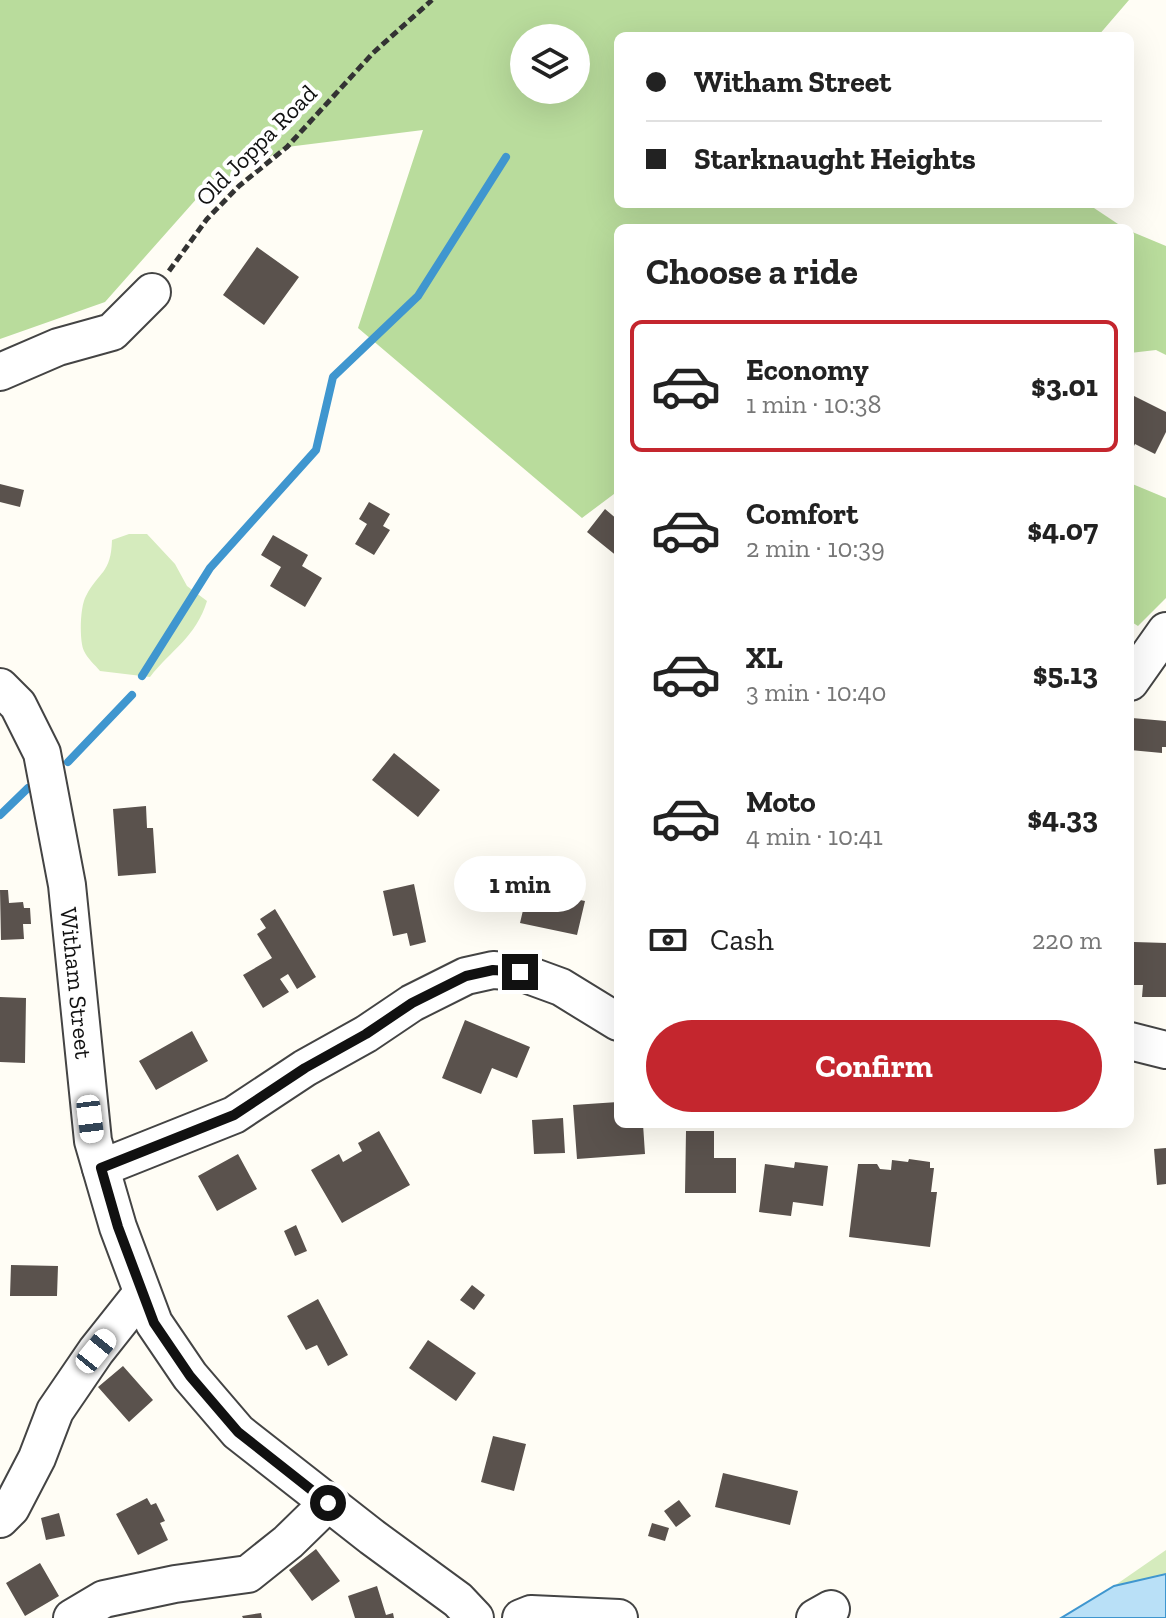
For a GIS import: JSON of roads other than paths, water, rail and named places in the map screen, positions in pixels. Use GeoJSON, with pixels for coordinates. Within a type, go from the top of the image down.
{"type":"FeatureCollection","features":[{"type":"Feature","properties":{"kind":"street"},"geometry":{"type":"LineString","coordinates":[[0,372],[58,347],[112,332],[152,292]]}},
{"type":"Feature","properties":{"kind":"street"},"geometry":{"type":"LineString","coordinates":[[1134,676],[1166,631]]}},
{"type":"Feature","properties":{"kind":"street","name":"Witham Street"},"geometry":{"type":"LineString","coordinates":[[0,687],[18,705],[42,753],[67,885],[93,1141],[118,1227],[154,1323],[190,1376],[238,1432],[458,1600],[475,1618]]}},
{"type":"Feature","properties":{"kind":"street"},"geometry":{"type":"LineString","coordinates":[[101,1168],[234,1115],[412,1003],[466,976],[493,970],[520,972],[561,987],[614,1020]]}},
{"type":"Feature","properties":{"kind":"street"},"geometry":{"type":"LineString","coordinates":[[1134,1042],[1166,1050]]}},
{"type":"Feature","properties":{"kind":"street"},"geometry":{"type":"LineString","coordinates":[[0,1519],[11,1508],[37,1458],[55,1411],[96,1351],[142,1293]]}},
{"type":"Feature","properties":{"kind":"street"},"geometry":{"type":"LineString","coordinates":[[72,1618],[104,1599],[175,1584],[248,1574],[288,1542],[328,1503]]}},
{"type":"Feature","properties":{"kind":"street"},"geometry":{"type":"LineString","coordinates":[[521,1618],[531,1614],[619,1618]]}},
{"type":"Feature","properties":{"kind":"water"},"geometry":{"type":"Polygon","coordinates":[[[1166,1574],[1166,1618],[1061,1618],[1114,1586],[1166,1574]]]}},
{"type":"Feature","properties":{"kind":"waterway"},"geometry":{"type":"LineString","coordinates":[[142,676],[210,568],[316,450],[333,377],[418,296],[506,157]]}},
{"type":"Feature","properties":{"kind":"waterway"},"geometry":{"type":"LineString","coordinates":[[68,762],[132,695]]}},
{"type":"Feature","properties":{"kind":"waterway"},"geometry":{"type":"LineString","coordinates":[[0,815],[28,788]]}}]}
